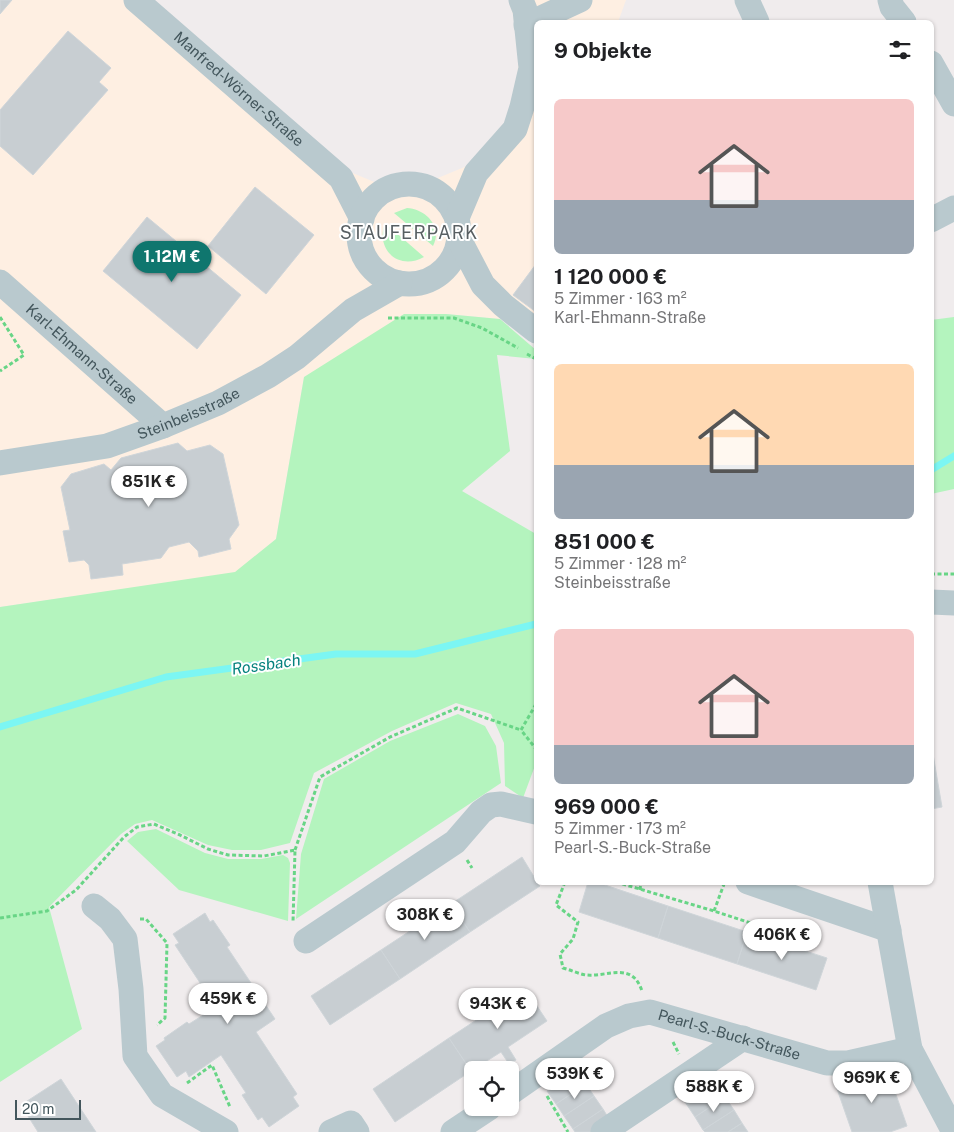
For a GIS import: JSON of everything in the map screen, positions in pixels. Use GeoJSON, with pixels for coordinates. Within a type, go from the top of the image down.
{"type":"FeatureCollection","features":[{"type":"Feature","properties":{"kind":"street","name":"Manfred-Wörner-Straße"},"geometry":{"type":"LineString","coordinates":[[136,0],[341,178],[362,219]]}},
{"type":"Feature","properties":{"kind":"street"},"geometry":{"type":"LineString","coordinates":[[389,188],[377,196],[368,206],[362,219],[359,232],[361,246],[366,259],[375,270],[386,278],[400,283],[413,284],[427,281],[439,274],[449,264],[456,252],[458,228],[476,173],[515,129],[531,68],[521,0]]}},
{"type":"Feature","properties":{"kind":"street"},"geometry":{"type":"LineString","coordinates":[[537,20],[580,0]]}},
{"type":"Feature","properties":{"kind":"street"},"geometry":{"type":"LineString","coordinates":[[747,0],[756,20]]}},
{"type":"Feature","properties":{"kind":"street"},"geometry":{"type":"LineString","coordinates":[[890,0],[892,7],[902,20]]}},
{"type":"Feature","properties":{"kind":"street"},"geometry":{"type":"LineString","coordinates":[[526,25],[534,21]]}},
{"type":"Feature","properties":{"kind":"street"},"geometry":{"type":"LineString","coordinates":[[934,68],[954,104]]}},
{"type":"Feature","properties":{"kind":"street"},"geometry":{"type":"LineString","coordinates":[[429,188],[476,173]]}},
{"type":"Feature","properties":{"kind":"street","name":"Manfred-Wörner-Straße"},"geometry":{"type":"LineString","coordinates":[[341,178],[389,188],[402,184],[416,184],[429,188]]}},
{"type":"Feature","properties":{"kind":"street"},"geometry":{"type":"LineString","coordinates":[[429,188],[441,196],[450,206],[483,285],[503,305],[534,329]]}},
{"type":"Feature","properties":{"kind":"street"},"geometry":{"type":"LineString","coordinates":[[934,218],[954,208]]}},
{"type":"Feature","properties":{"kind":"street"},"geometry":{"type":"LineString","coordinates":[[353,310],[366,259]]}},
{"type":"Feature","properties":{"kind":"street"},"geometry":{"type":"LineString","coordinates":[[439,274],[483,285]]}},
{"type":"Feature","properties":{"kind":"street","name":"Karl-Ehmann-Straße"},"geometry":{"type":"LineString","coordinates":[[0,282],[163,426]]}},
{"type":"Feature","properties":{"kind":"street","name":"Steinbeisstraße"},"geometry":{"type":"LineString","coordinates":[[0,463],[107,446],[163,426],[218,403],[268,376],[297,357],[353,310],[400,283]]}},
{"type":"Feature","properties":{"kind":"street"},"geometry":{"type":"LineString","coordinates":[[934,602],[954,603]]}},
{"type":"Feature","properties":{"kind":"street"},"geometry":{"type":"LineString","coordinates":[[306,941],[455,842],[481,812],[491,805],[501,804],[534,812]]}},
{"type":"Feature","properties":{"kind":"street"},"geometry":{"type":"LineString","coordinates":[[757,885],[889,930]]}},
{"type":"Feature","properties":{"kind":"street"},"geometry":{"type":"LineString","coordinates":[[881,885],[910,1049],[954,1132]]}},
{"type":"Feature","properties":{"kind":"street"},"geometry":{"type":"LineString","coordinates":[[94,906],[110,919],[125,938],[131,989],[135,1056],[162,1095],[230,1124]]}},
{"type":"Feature","properties":{"kind":"street","name":"Pearl-S.-Buck-Straße"},"geometry":{"type":"LineString","coordinates":[[519,1087],[606,1026],[629,1016],[650,1012],[827,1063],[848,1063],[910,1049]]}},
{"type":"Feature","properties":{"kind":"street"},"geometry":{"type":"LineString","coordinates":[[603,1132],[742,1038]]}},
{"type":"Feature","properties":{"kind":"street"},"geometry":{"type":"LineString","coordinates":[[453,1132],[476,1116]]}},
{"type":"Feature","properties":{"kind":"street"},"geometry":{"type":"LineString","coordinates":[[331,1132],[351,1123],[357,1132]]}},
{"type":"Feature","properties":{"kind":"path"},"geometry":{"type":"LineString","coordinates":[[0,317],[24,355],[0,371]]}},
{"type":"Feature","properties":{"kind":"path"},"geometry":{"type":"LineString","coordinates":[[383,317],[454,318],[482,328],[534,358]]}},
{"type":"Feature","properties":{"kind":"path"},"geometry":{"type":"LineString","coordinates":[[934,574],[954,574]]}},
{"type":"Feature","properties":{"kind":"path"},"geometry":{"type":"LineString","coordinates":[[521,730],[534,707]]}},
{"type":"Feature","properties":{"kind":"path"},"geometry":{"type":"LineString","coordinates":[[306,941],[292,922],[295,850],[320,777],[390,737],[457,708],[521,730],[534,746]]}},
{"type":"Feature","properties":{"kind":"path"},"geometry":{"type":"LineString","coordinates":[[0,918],[48,911],[76,890],[124,837],[137,827],[154,824],[208,849],[228,855],[264,856],[295,850]]}},
{"type":"Feature","properties":{"kind":"path"},"geometry":{"type":"LineString","coordinates":[[564,885],[556,905],[578,922],[573,940],[560,954],[563,968],[586,975],[621,971],[634,978],[642,989],[642,1014]]}},
{"type":"Feature","properties":{"kind":"path"},"geometry":{"type":"LineString","coordinates":[[625,885],[787,935]]}},
{"type":"Feature","properties":{"kind":"path"},"geometry":{"type":"LineString","coordinates":[[640,890],[641,885]]}},
{"type":"Feature","properties":{"kind":"path"},"geometry":{"type":"LineString","coordinates":[[714,911],[723,885]]}},
{"type":"Feature","properties":{"kind":"path"},"geometry":{"type":"LineString","coordinates":[[134,1042],[165,1018],[167,943]]}},
{"type":"Feature","properties":{"kind":"path"},"geometry":{"type":"LineString","coordinates":[[672,1041],[679,1054],[674,1060]]}},
{"type":"Feature","properties":{"kind":"path"},"geometry":{"type":"LineString","coordinates":[[212,1065],[230,1124]]}},
{"type":"Feature","properties":{"kind":"path"},"geometry":{"type":"LineString","coordinates":[[534,1076],[568,1132]]}},
{"type":"Feature","properties":{"kind":"shaded area"},"geometry":{"type":"Polygon","coordinates":[[[0,0],[144,0],[343,169],[384,186],[428,182],[467,166],[502,130],[517,86],[519,46],[510,0],[626,0],[619,20],[534,20],[534,314],[516,300],[500,319],[446,314],[304,377],[276,539],[235,573],[0,607],[0,0]]]}},
{"type":"Feature","properties":{"kind":"green space"},"geometry":{"type":"Polygon","coordinates":[[[407,208],[426,215],[431,220],[436,232],[433,246],[394,213],[407,208]]]}},
{"type":"Feature","properties":{"kind":"green space"},"geometry":{"type":"Polygon","coordinates":[[[385,223],[424,257],[415,261],[406,261],[398,260],[391,255],[383,242],[385,223]]]}},
{"type":"Feature","properties":{"kind":"green space"},"geometry":{"type":"Polygon","coordinates":[[[404,314],[446,314],[500,319],[534,348],[534,359],[497,355],[510,451],[462,491],[534,533],[534,768],[523,798],[505,786],[504,743],[491,714],[456,703],[392,731],[314,773],[290,843],[261,850],[232,850],[208,845],[152,820],[135,824],[121,834],[49,907],[82,1029],[0,1082],[0,607],[235,572],[276,539],[304,377],[404,314]]]}},
{"type":"Feature","properties":{"kind":"green space"},"geometry":{"type":"Polygon","coordinates":[[[954,317],[954,489],[934,493],[934,320],[954,317]]]}},
{"type":"Feature","properties":{"kind":"green space"},"geometry":{"type":"Polygon","coordinates":[[[458,714],[485,726],[496,746],[501,783],[296,919],[301,854],[324,779],[390,741],[458,714]]]}},
{"type":"Feature","properties":{"kind":"green space"},"geometry":{"type":"Polygon","coordinates":[[[156,829],[205,853],[228,859],[261,859],[283,855],[288,858],[290,863],[288,921],[179,890],[127,841],[138,832],[156,829]]]}},
{"type":"Feature","properties":{"kind":"building"},"geometry":{"type":"Polygon","coordinates":[[[0,0],[12,0],[0,14],[0,0]]]}},
{"type":"Feature","properties":{"kind":"building"},"geometry":{"type":"Polygon","coordinates":[[[68,31],[111,68],[99,82],[108,90],[33,175],[0,146],[0,110],[68,31]]]}},
{"type":"Feature","properties":{"kind":"building"},"geometry":{"type":"Polygon","coordinates":[[[255,187],[314,235],[266,294],[208,246],[255,187]]]}},
{"type":"Feature","properties":{"kind":"building"},"geometry":{"type":"Polygon","coordinates":[[[147,217],[241,295],[197,349],[103,271],[147,217]]]}},
{"type":"Feature","properties":{"kind":"building"},"geometry":{"type":"Polygon","coordinates":[[[534,267],[534,311],[513,295],[534,267]]]}},
{"type":"Feature","properties":{"kind":"building"},"geometry":{"type":"Polygon","coordinates":[[[178,443],[187,451],[210,445],[223,454],[239,525],[229,539],[231,549],[199,557],[198,551],[189,542],[169,547],[161,558],[122,564],[123,575],[91,579],[89,565],[84,560],[69,562],[63,531],[70,530],[61,487],[71,474],[104,464],[111,470],[121,458],[178,443]]]}},
{"type":"Feature","properties":{"kind":"building"},"geometry":{"type":"Polygon","coordinates":[[[934,760],[942,807],[934,808],[934,760]]]}},
{"type":"Feature","properties":{"kind":"building"},"geometry":{"type":"Polygon","coordinates":[[[522,857],[534,877],[534,885],[540,886],[470,932],[451,904],[522,857]]]}},
{"type":"Feature","properties":{"kind":"building"},"geometry":{"type":"Polygon","coordinates":[[[587,885],[605,885],[668,906],[658,938],[579,912],[587,885]]]}},
{"type":"Feature","properties":{"kind":"building"},"geometry":{"type":"Polygon","coordinates":[[[451,904],[470,932],[400,979],[381,950],[451,904]]]}},
{"type":"Feature","properties":{"kind":"building"},"geometry":{"type":"Polygon","coordinates":[[[668,906],[747,932],[737,964],[658,938],[668,906]]]}},
{"type":"Feature","properties":{"kind":"building"},"geometry":{"type":"Polygon","coordinates":[[[205,913],[210,922],[213,920],[230,945],[227,947],[275,1019],[256,1032],[297,1094],[293,1097],[299,1106],[269,1127],[262,1117],[258,1120],[242,1095],[246,1093],[221,1055],[189,1077],[186,1071],[177,1077],[156,1046],[187,1022],[189,1024],[216,1007],[175,945],[179,943],[173,934],[205,913]]]}},
{"type":"Feature","properties":{"kind":"building"},"geometry":{"type":"Polygon","coordinates":[[[747,932],[827,958],[816,990],[737,964],[747,932]]]}},
{"type":"Feature","properties":{"kind":"building"},"geometry":{"type":"Polygon","coordinates":[[[381,950],[400,979],[330,1025],[311,996],[381,950]]]}},
{"type":"Feature","properties":{"kind":"building"},"geometry":{"type":"Polygon","coordinates":[[[525,988],[547,1021],[508,1047],[516,1060],[514,1061],[507,1061],[501,1052],[487,1061],[464,1061],[449,1038],[525,988]]]}},
{"type":"Feature","properties":{"kind":"building"},"geometry":{"type":"Polygon","coordinates":[[[449,1038],[464,1061],[464,1076],[395,1122],[373,1089],[449,1038]]]}},
{"type":"Feature","properties":{"kind":"building"},"geometry":{"type":"Polygon","coordinates":[[[887,1069],[907,1126],[890,1132],[852,1132],[836,1086],[887,1069]]]}},
{"type":"Feature","properties":{"kind":"building"},"geometry":{"type":"Polygon","coordinates":[[[577,1071],[586,1084],[556,1104],[547,1091],[577,1071]]]}},
{"type":"Feature","properties":{"kind":"building"},"geometry":{"type":"Polygon","coordinates":[[[708,1072],[717,1085],[687,1105],[678,1092],[708,1072]]]}},
{"type":"Feature","properties":{"kind":"building"},"geometry":{"type":"Polygon","coordinates":[[[61,1079],[96,1132],[38,1132],[21,1105],[61,1079]]]}},
{"type":"Feature","properties":{"kind":"building"},"geometry":{"type":"Polygon","coordinates":[[[586,1084],[594,1096],[564,1116],[556,1104],[586,1084]]]}},
{"type":"Feature","properties":{"kind":"building"},"geometry":{"type":"Polygon","coordinates":[[[717,1085],[725,1097],[695,1117],[687,1105],[717,1085]]]}},
{"type":"Feature","properties":{"kind":"building"},"geometry":{"type":"Polygon","coordinates":[[[594,1096],[603,1109],[573,1129],[564,1116],[594,1096]]]}},
{"type":"Feature","properties":{"kind":"building"},"geometry":{"type":"Polygon","coordinates":[[[725,1097],[734,1110],[703,1130],[695,1117],[725,1097]]]}},
{"type":"Feature","properties":{"kind":"building"},"geometry":{"type":"Polygon","coordinates":[[[603,1109],[611,1122],[596,1132],[575,1132],[573,1129],[603,1109]]]}},
{"type":"Feature","properties":{"kind":"building"},"geometry":{"type":"Polygon","coordinates":[[[734,1110],[742,1123],[728,1132],[705,1132],[703,1130],[734,1110]]]}},
{"type":"Feature","properties":{"kind":"building"},"geometry":{"type":"Polygon","coordinates":[[[742,1123],[748,1132],[728,1132],[742,1123]]]}},
{"type":"Feature","properties":{"kind":"waterway","name":"Rossbach"},"geometry":{"type":"LineString","coordinates":[[934,468],[954,456]]}},
{"type":"Feature","properties":{"kind":"waterway","name":"Rossbach"},"geometry":{"type":"LineString","coordinates":[[0,727],[166,677],[336,654],[415,654],[534,624]]}},
{"type":"Feature","properties":{"kind":"district","name":"STAUFERPARK"},"geometry":{"type":"Point","coordinates":[409,233]}}]}
